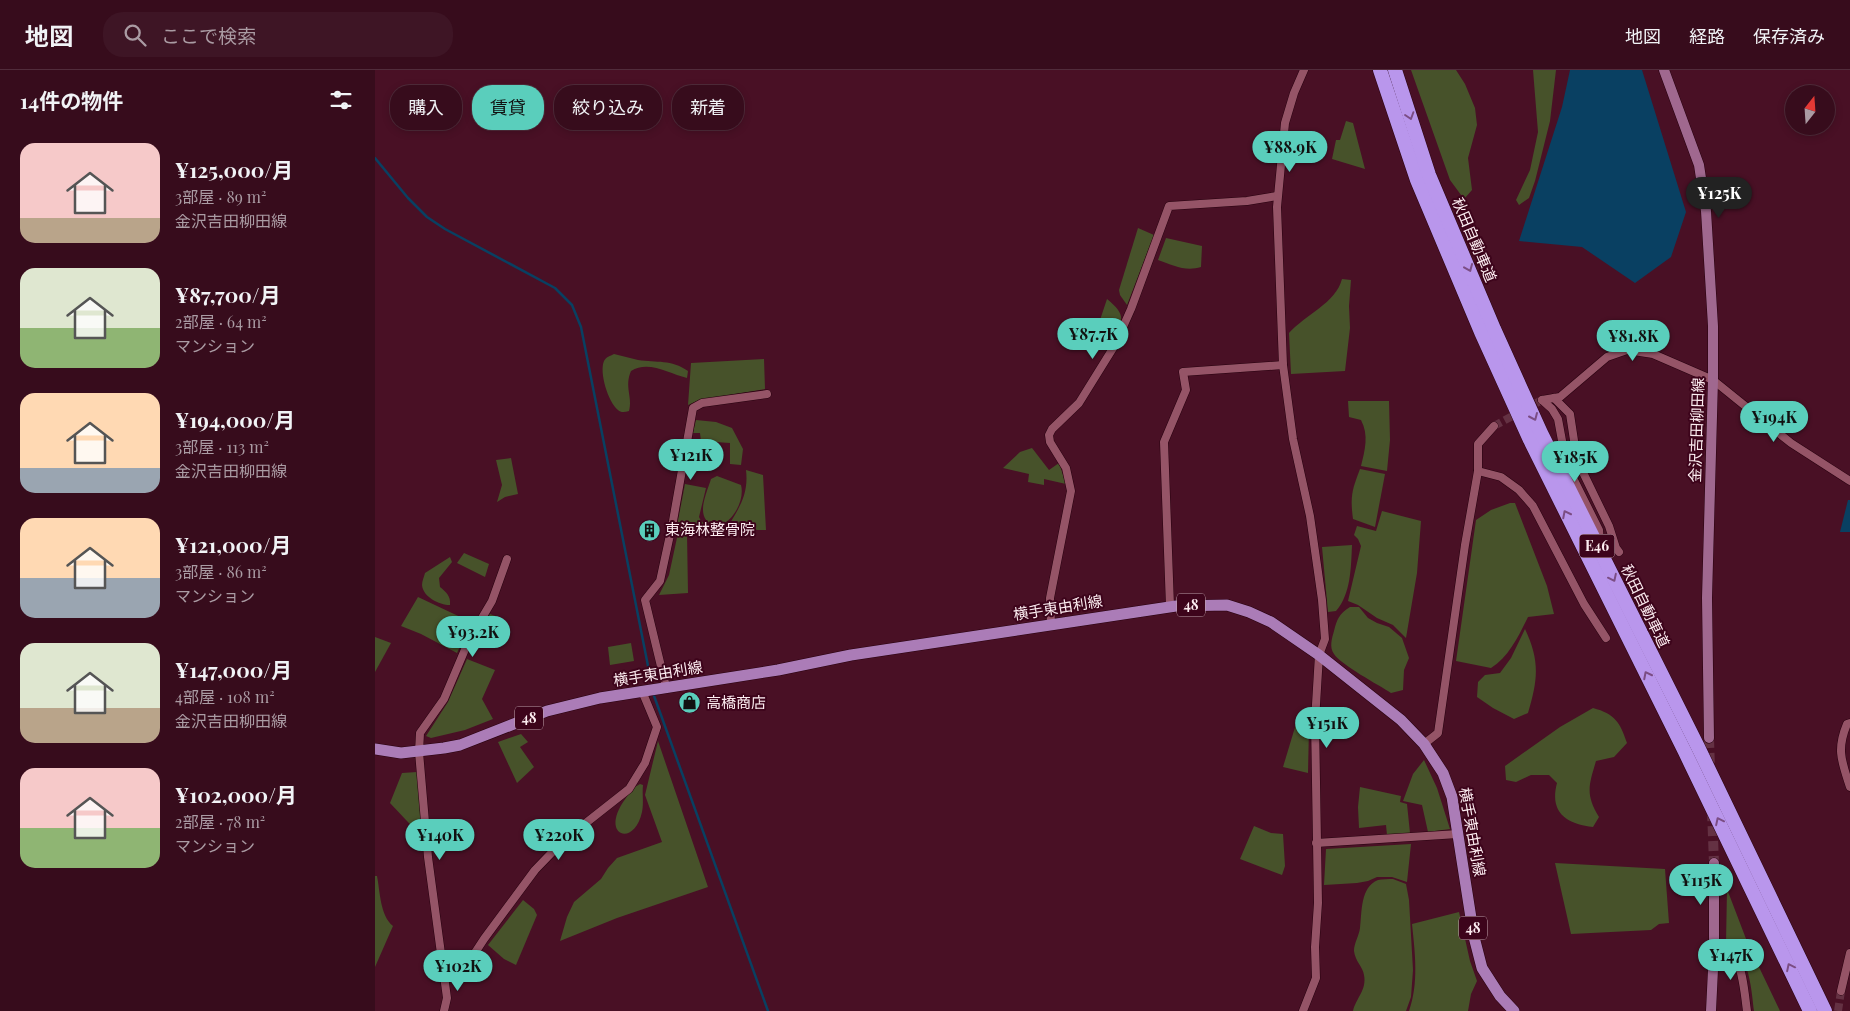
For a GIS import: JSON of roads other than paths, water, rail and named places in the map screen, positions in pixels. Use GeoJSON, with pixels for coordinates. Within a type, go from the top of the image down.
{"type":"FeatureCollection","features":[{"type":"Feature","properties":{"kind":"highway","name":"秋田自動車道"},"geometry":{"type":"LineString","coordinates":[[1381,70],[1417,180],[1529,440],[1694,770],[1810,1011]]}},
{"type":"Feature","properties":{"kind":"highway","name":"秋田自動車道"},"geometry":{"type":"LineString","coordinates":[[1395,70],[1429,175],[1490,320],[1541,433],[1711,774],[1825,1011]]}},
{"type":"Feature","properties":{"kind":"main road","name":"金沢吉田柳田線"},"geometry":{"type":"LineString","coordinates":[[1664,70],[1699,165],[1706,211],[1713,326],[1707,598],[1709,738]]}},
{"type":"Feature","properties":{"kind":"main road","name":"横手東由利線"},"geometry":{"type":"LineString","coordinates":[[375,749],[397,753],[419,752],[460,745],[547,711],[600,698],[768,671],[851,655],[1170,606],[1227,605],[1271,622],[1319,655],[1401,720],[1424,744],[1443,772],[1449,786],[1474,937],[1482,968],[1500,996],[1514,1011]]}},
{"type":"Feature","properties":{"kind":"main road"},"geometry":{"type":"LineString","coordinates":[[1711,1011],[1714,949],[1714,863]]}},
{"type":"Feature","properties":{"kind":"street"},"geometry":{"type":"LineString","coordinates":[[1303,1011],[1316,978],[1315,947],[1318,904],[1315,721],[1319,655],[1325,639],[1322,600],[1310,516],[1293,439],[1283,364],[1277,196],[1285,123],[1294,93],[1304,70]]}},
{"type":"Feature","properties":{"kind":"street"},"geometry":{"type":"LineString","coordinates":[[1051,624],[1050,598],[1071,491],[1066,468],[1053,448],[1049,434],[1058,422],[1079,403],[1115,345],[1131,309],[1169,206],[1247,201],[1277,196]]}},
{"type":"Feature","properties":{"kind":"street"},"geometry":{"type":"LineString","coordinates":[[1600,551],[1599,530],[1571,474],[1558,419],[1552,409],[1542,400],[1560,397],[1607,357],[1627,350],[1653,354],[1713,380],[1791,443],[1850,481]]}},
{"type":"Feature","properties":{"kind":"street"},"geometry":{"type":"LineString","coordinates":[[1170,606],[1163,450],[1164,442],[1186,390],[1183,372],[1283,364]]}},
{"type":"Feature","properties":{"kind":"street"},"geometry":{"type":"LineString","coordinates":[[666,687],[645,600],[660,581],[673,522],[693,408],[702,403],[767,394]]}},
{"type":"Feature","properties":{"kind":"street"},"geometry":{"type":"LineString","coordinates":[[1554,398],[1569,414],[1577,460],[1609,526],[1619,552]]}},
{"type":"Feature","properties":{"kind":"street"},"geometry":{"type":"LineString","coordinates":[[1424,744],[1438,733],[1465,545],[1478,471],[1478,444],[1495,426]]}},
{"type":"Feature","properties":{"kind":"street"},"geometry":{"type":"LineString","coordinates":[[1478,471],[1501,477],[1519,490],[1533,506],[1584,604],[1606,638]]}},
{"type":"Feature","properties":{"kind":"street"},"geometry":{"type":"LineString","coordinates":[[444,1011],[447,998],[445,971],[428,857],[419,752],[420,733],[444,699],[469,640],[491,601],[507,559]]}},
{"type":"Feature","properties":{"kind":"street"},"geometry":{"type":"LineString","coordinates":[[445,971],[459,972],[467,965],[535,870],[563,841],[629,789],[645,764],[657,727],[642,691]]}},
{"type":"Feature","properties":{"kind":"street"},"geometry":{"type":"LineString","coordinates":[[1850,723],[1847,724],[1841,739],[1841,758],[1850,787]]}},
{"type":"Feature","properties":{"kind":"street"},"geometry":{"type":"LineString","coordinates":[[1316,843],[1458,834]]}},
{"type":"Feature","properties":{"kind":"street"},"geometry":{"type":"LineString","coordinates":[[1714,949],[1727,951],[1735,957],[1743,986],[1747,1011]]}},
{"type":"Feature","properties":{"kind":"street"},"geometry":{"type":"LineString","coordinates":[[1841,991],[1850,953]]}},
{"type":"Feature","properties":{"kind":"water"},"geometry":{"type":"Polygon","coordinates":[[[1570,70],[1642,70],[1686,212],[1671,257],[1635,283],[1582,247],[1519,241],[1562,107],[1570,70]]]}},
{"type":"Feature","properties":{"kind":"water"},"geometry":{"type":"Polygon","coordinates":[[[1848,500],[1850,500],[1850,532],[1840,532],[1848,500]]]}},
{"type":"Feature","properties":{"kind":"waterway"},"geometry":{"type":"LineString","coordinates":[[375,158],[408,198],[427,217],[445,229],[555,288],[572,305],[581,327],[651,681]]}},
{"type":"Feature","properties":{"kind":"waterway"},"geometry":{"type":"LineString","coordinates":[[653,693],[768,1011]]}},
{"type":"Feature","properties":{"kind":"tunnel"},"geometry":{"type":"LineString","coordinates":[[1494,426],[1542,400]]}},
{"type":"Feature","properties":{"kind":"tunnel"},"geometry":{"type":"LineString","coordinates":[[1709,738],[1710,769]]}},
{"type":"Feature","properties":{"kind":"tunnel"},"geometry":{"type":"LineString","coordinates":[[1712,811],[1714,863]]}},
{"type":"Feature","properties":{"kind":"tunnel"},"geometry":{"type":"LineString","coordinates":[[1838,1011],[1841,991]]}},
{"type":"Feature","properties":{"kind":"place","name":"東海林整骨院"},"geometry":{"type":"Point","coordinates":[649,530]}},
{"type":"Feature","properties":{"kind":"place","name":"高橋商店"},"geometry":{"type":"Point","coordinates":[690,703]}}]}
